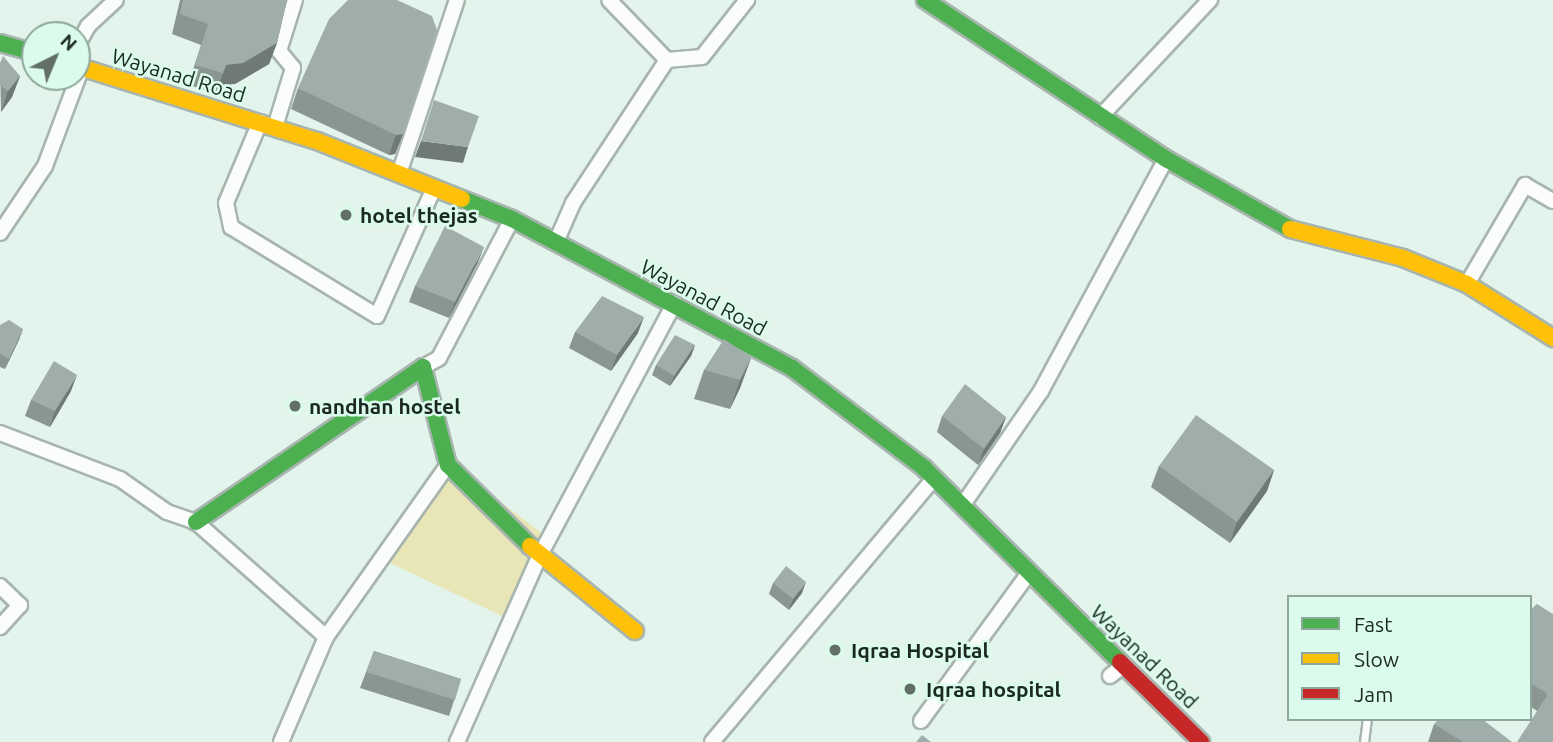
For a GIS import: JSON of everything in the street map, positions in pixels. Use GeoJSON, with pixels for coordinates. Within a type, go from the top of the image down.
{"type":"FeatureCollection","features":[{"type":"Feature","properties":{"kind":"main road"},"geometry":{"type":"LineString","coordinates":[[926,0],[1166,159],[1291,230],[1403,258],[1467,284],[1553,338]]}},
{"type":"Feature","properties":{"kind":"main road"},"geometry":{"type":"LineString","coordinates":[[0,43],[21,49]]}},
{"type":"Feature","properties":{"kind":"main road","name":"Wayanad Road"},"geometry":{"type":"LineString","coordinates":[[91,71],[267,124],[512,219],[792,368],[934,478],[1201,742]]}},
{"type":"Feature","properties":{"kind":"main road"},"geometry":{"type":"LineString","coordinates":[[196,522],[423,367],[448,465],[540,555],[635,631]]}},
{"type":"Feature","properties":{"kind":"street"},"geometry":{"type":"LineString","coordinates":[[91,23],[116,0]]}},
{"type":"Feature","properties":{"kind":"street"},"geometry":{"type":"LineString","coordinates":[[295,0],[279,51],[293,68],[226,203],[231,227],[377,316],[434,188]]}},
{"type":"Feature","properties":{"kind":"street"},"geometry":{"type":"LineString","coordinates":[[399,174],[457,0]]}},
{"type":"Feature","properties":{"kind":"street"},"geometry":{"type":"LineString","coordinates":[[609,0],[667,60]]}},
{"type":"Feature","properties":{"kind":"street"},"geometry":{"type":"LineString","coordinates":[[667,60],[702,57],[747,0]]}},
{"type":"Feature","properties":{"kind":"street"},"geometry":{"type":"LineString","coordinates":[[1100,117],[1210,0]]}},
{"type":"Feature","properties":{"kind":"street"},"geometry":{"type":"LineString","coordinates":[[556,242],[573,203],[667,60]]}},
{"type":"Feature","properties":{"kind":"street"},"geometry":{"type":"LineString","coordinates":[[0,233],[46,166],[71,91]]}},
{"type":"Feature","properties":{"kind":"street"},"geometry":{"type":"LineString","coordinates":[[962,506],[1041,391],[1166,159]]}},
{"type":"Feature","properties":{"kind":"street"},"geometry":{"type":"LineString","coordinates":[[1467,284],[1525,185],[1553,201]]}},
{"type":"Feature","properties":{"kind":"street"},"geometry":{"type":"LineString","coordinates":[[423,367],[439,358],[512,219]]}},
{"type":"Feature","properties":{"kind":"street"},"geometry":{"type":"LineString","coordinates":[[457,742],[540,555],[674,304]]}},
{"type":"Feature","properties":{"kind":"street"},"geometry":{"type":"LineString","coordinates":[[0,433],[120,479],[167,512],[196,522],[326,637]]}},
{"type":"Feature","properties":{"kind":"street"},"geometry":{"type":"LineString","coordinates":[[281,742],[326,637],[448,465]]}},
{"type":"Feature","properties":{"kind":"street"},"geometry":{"type":"LineString","coordinates":[[712,742],[934,478]]}},
{"type":"Feature","properties":{"kind":"street"},"geometry":{"type":"LineString","coordinates":[[921,722],[1029,573]]}},
{"type":"Feature","properties":{"kind":"street"},"geometry":{"type":"LineString","coordinates":[[0,586],[20,605],[0,627]]}},
{"type":"Feature","properties":{"kind":"street"},"geometry":{"type":"LineString","coordinates":[[1110,676],[1124,665]]}},
{"type":"Feature","properties":{"kind":"lane"},"geometry":{"type":"LineString","coordinates":[[1364,742],[1367,721]]}},
{"type":"Feature","properties":{"kind":"shaded area"},"geometry":{"type":"Polygon","coordinates":[[[456,468],[547,537],[502,616],[390,563],[456,468]]]}},
{"type":"Feature","properties":{"kind":"building"},"geometry":{"type":"Polygon","coordinates":[[[183,0],[287,0],[277,43],[243,63],[226,65],[223,73],[195,65],[208,24],[180,14],[183,0]]]}},
{"type":"Feature","properties":{"kind":"building"},"geometry":{"type":"Polygon","coordinates":[[[348,0],[397,0],[432,16],[437,30],[403,134],[396,135],[298,88],[329,19],[348,0]]]}},
{"type":"Feature","properties":{"kind":"building"},"geometry":{"type":"Polygon","coordinates":[[[3,56],[20,76],[8,91],[0,85],[0,63],[3,56]]]}},
{"type":"Feature","properties":{"kind":"building"},"geometry":{"type":"Polygon","coordinates":[[[434,100],[479,116],[468,147],[421,141],[434,100]]]}},
{"type":"Feature","properties":{"kind":"building"},"geometry":{"type":"Polygon","coordinates":[[[445,226],[484,247],[455,302],[415,286],[445,226]]]}},
{"type":"Feature","properties":{"kind":"building"},"geometry":{"type":"Polygon","coordinates":[[[602,296],[644,317],[617,355],[575,332],[602,296]]]}},
{"type":"Feature","properties":{"kind":"building"},"geometry":{"type":"Polygon","coordinates":[[[9,320],[23,329],[9,359],[0,354],[0,325],[9,320]]]}},
{"type":"Feature","properties":{"kind":"building"},"geometry":{"type":"Polygon","coordinates":[[[675,335],[695,345],[674,376],[656,365],[675,335]]]}},
{"type":"Feature","properties":{"kind":"building"},"geometry":{"type":"Polygon","coordinates":[[[724,339],[751,358],[740,380],[704,370],[724,339]]]}},
{"type":"Feature","properties":{"kind":"building"},"geometry":{"type":"Polygon","coordinates":[[[54,361],[77,375],[55,411],[31,400],[54,361]]]}},
{"type":"Feature","properties":{"kind":"building"},"geometry":{"type":"Polygon","coordinates":[[[965,384],[1006,417],[984,449],[942,416],[965,384]]]}},
{"type":"Feature","properties":{"kind":"building"},"geometry":{"type":"Polygon","coordinates":[[[1196,415],[1274,470],[1237,522],[1159,466],[1196,415]]]}},
{"type":"Feature","properties":{"kind":"building"},"geometry":{"type":"Polygon","coordinates":[[[786,566],[806,582],[793,599],[773,583],[786,566]]]}},
{"type":"Feature","properties":{"kind":"building"},"geometry":{"type":"Polygon","coordinates":[[[1537,604],[1553,614],[1553,742],[1517,742],[1548,694],[1532,684],[1532,609],[1537,604]]]}},
{"type":"Feature","properties":{"kind":"building"},"geometry":{"type":"Polygon","coordinates":[[[374,651],[461,679],[455,700],[366,672],[374,651]]]}},
{"type":"Feature","properties":{"kind":"building"},"geometry":{"type":"Polygon","coordinates":[[[1437,721],[1485,721],[1512,742],[1463,742],[1434,724],[1437,721]]]}},
{"type":"Feature","properties":{"kind":"building"},"geometry":{"type":"Polygon","coordinates":[[[922,735],[931,742],[916,742],[922,735]]]}},
{"type":"Feature","properties":{"kind":"traffic: fast"},"geometry":{"type":"LineString","coordinates":[[925,0],[1166,159],[1290,229]]}},
{"type":"Feature","properties":{"kind":"traffic: fast"},"geometry":{"type":"LineString","coordinates":[[0,43],[21,49]]}},
{"type":"Feature","properties":{"kind":"traffic: fast"},"geometry":{"type":"LineString","coordinates":[[462,199],[512,219],[792,368],[924,468],[1120,662]]}},
{"type":"Feature","properties":{"kind":"traffic: fast"},"geometry":{"type":"LineString","coordinates":[[196,522],[423,367],[448,465],[530,546]]}},
{"type":"Feature","properties":{"kind":"traffic: slow"},"geometry":{"type":"LineString","coordinates":[[91,70],[317,141],[462,199]]}},
{"type":"Feature","properties":{"kind":"traffic: slow"},"geometry":{"type":"LineString","coordinates":[[1290,229],[1403,258],[1467,284],[1553,338]]}},
{"type":"Feature","properties":{"kind":"traffic: slow"},"geometry":{"type":"LineString","coordinates":[[530,546],[635,631]]}},
{"type":"Feature","properties":{"kind":"traffic: jam"},"geometry":{"type":"LineString","coordinates":[[1120,662],[1201,742]]}},
{"type":"Feature","properties":{"kind":"place","name":"hotel thejas"},"geometry":{"type":"Point","coordinates":[346,215]}},
{"type":"Feature","properties":{"kind":"place","name":"nandhan hostel"},"geometry":{"type":"Point","coordinates":[295,406]}},
{"type":"Feature","properties":{"kind":"place","name":"Iqraa Hospital"},"geometry":{"type":"Point","coordinates":[835,650]}},
{"type":"Feature","properties":{"kind":"place","name":"Iqraa hospital"},"geometry":{"type":"Point","coordinates":[910,689]}}]}
